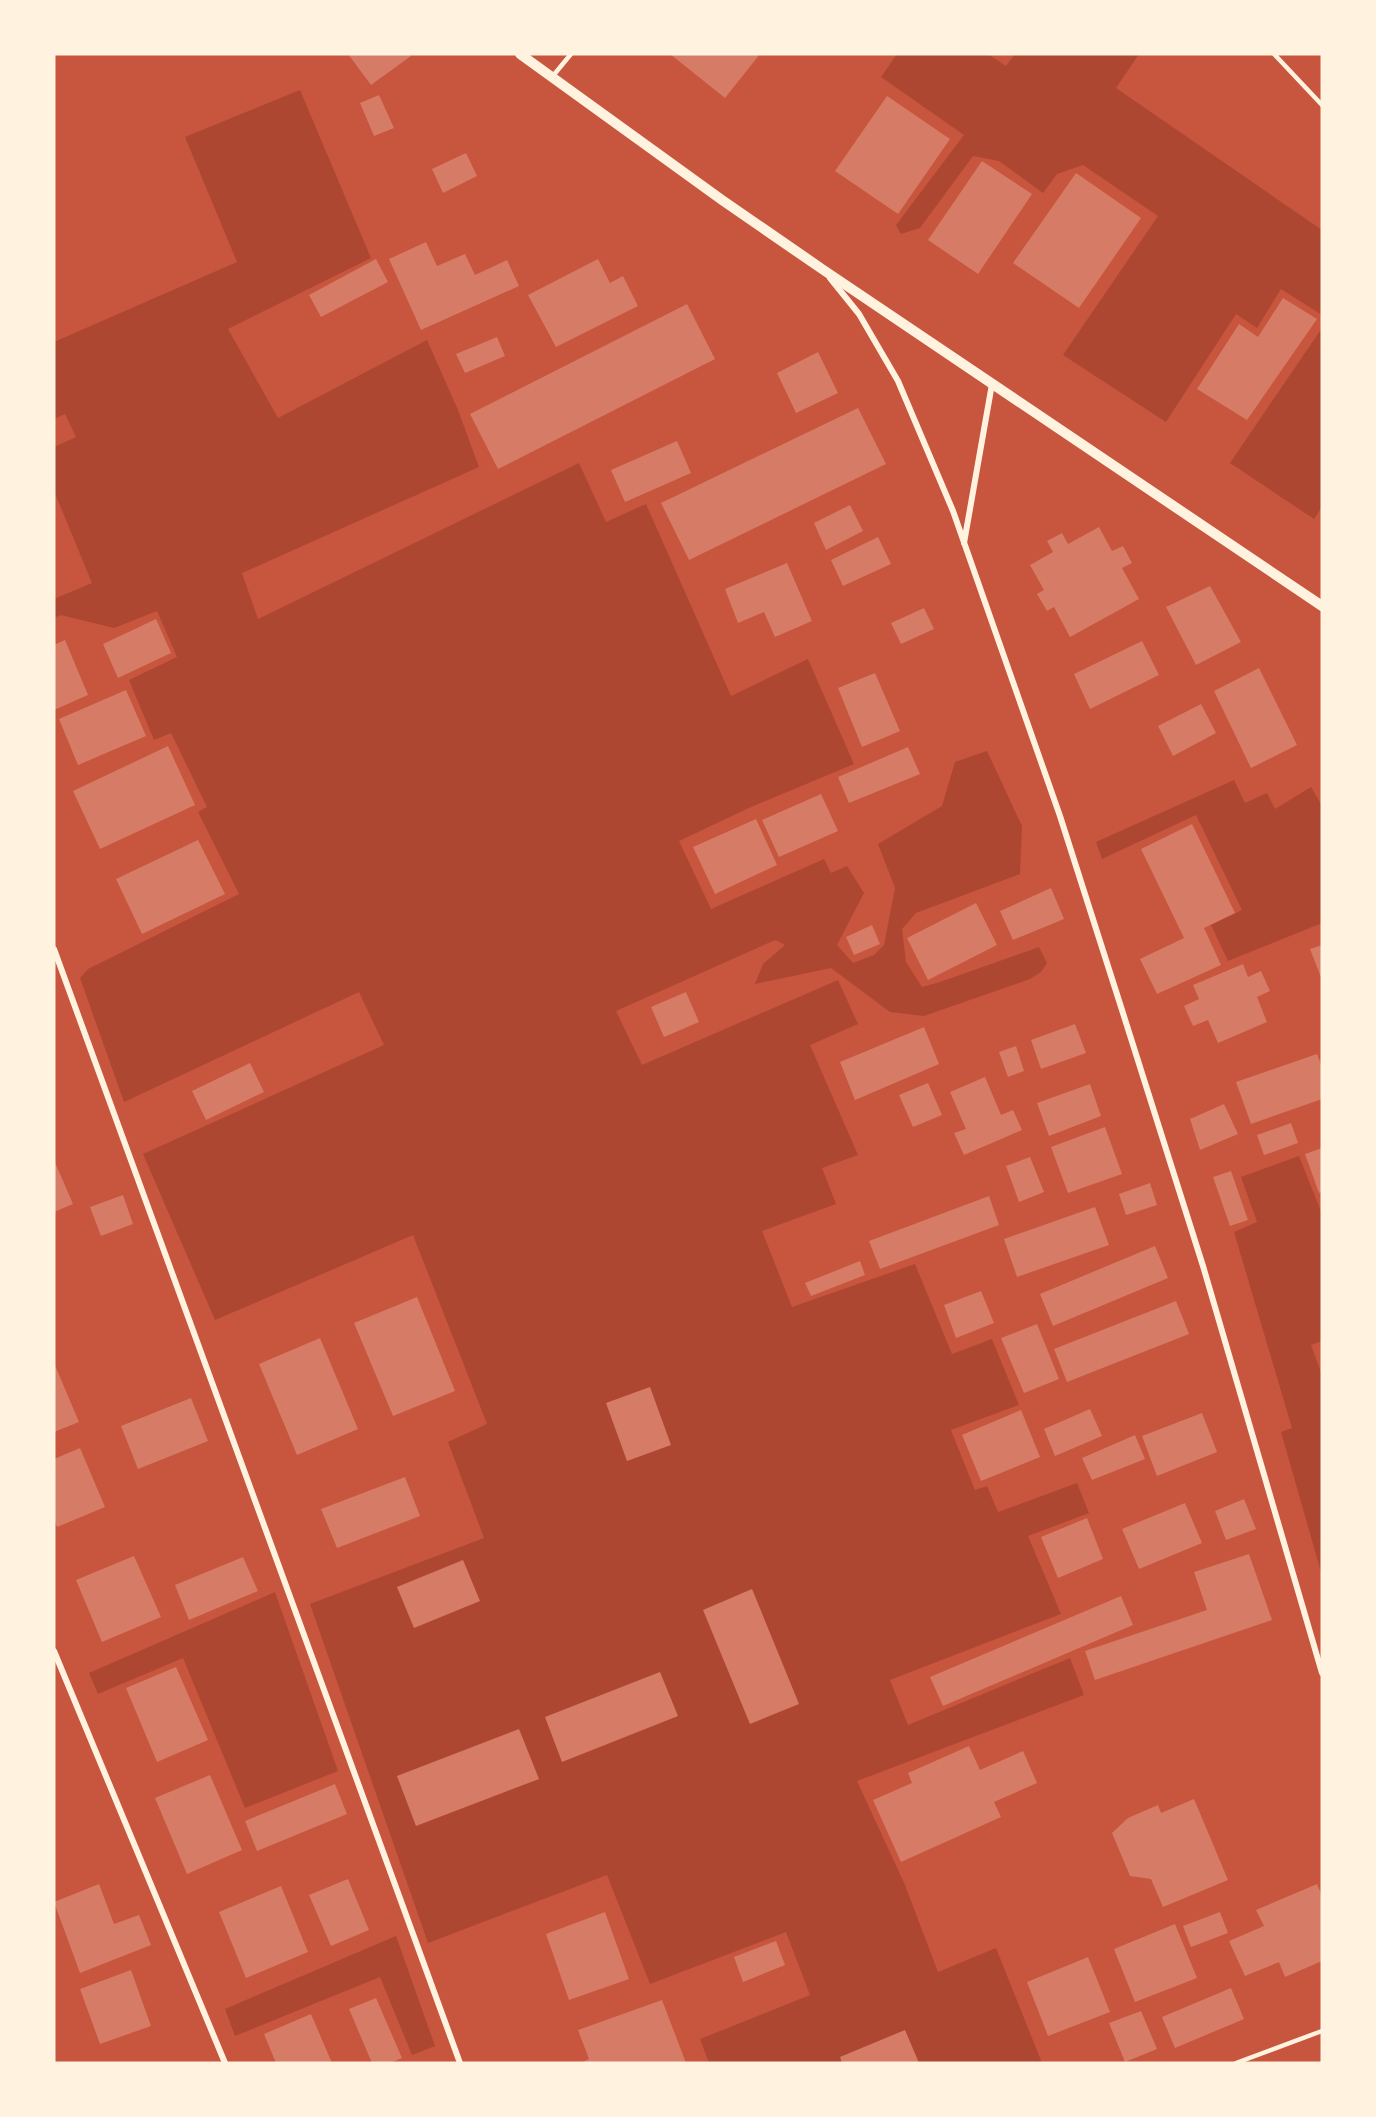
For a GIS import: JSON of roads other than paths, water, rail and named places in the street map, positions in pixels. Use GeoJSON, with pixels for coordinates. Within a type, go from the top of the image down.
{"type":"FeatureCollection","features":[{"type":"Feature","properties":{"kind":"street"},"geometry":{"type":"LineString","coordinates":[[520,54],[822,269],[1322,606]]}},
{"type":"Feature","properties":{"kind":"street"},"geometry":{"type":"LineString","coordinates":[[822,269],[859,314],[898,381],[953,511],[1060,816],[1126,1022],[1206,1278],[1322,1673]]}},
{"type":"Feature","properties":{"kind":"street"},"geometry":{"type":"LineString","coordinates":[[964,543],[992,384]]}},
{"type":"Feature","properties":{"kind":"street"},"geometry":{"type":"LineString","coordinates":[[54,949],[460,2063]]}},
{"type":"Feature","properties":{"kind":"street"},"geometry":{"type":"LineString","coordinates":[[54,1651],[225,2063]]}},
{"type":"Feature","properties":{"kind":"lane"},"geometry":{"type":"LineString","coordinates":[[552,77],[571,54]]}},
{"type":"Feature","properties":{"kind":"lane"},"geometry":{"type":"LineString","coordinates":[[1274,54],[1322,105]]}},
{"type":"Feature","properties":{"kind":"lane"},"geometry":{"type":"LineString","coordinates":[[1236,2063],[1322,2031]]}}]}
